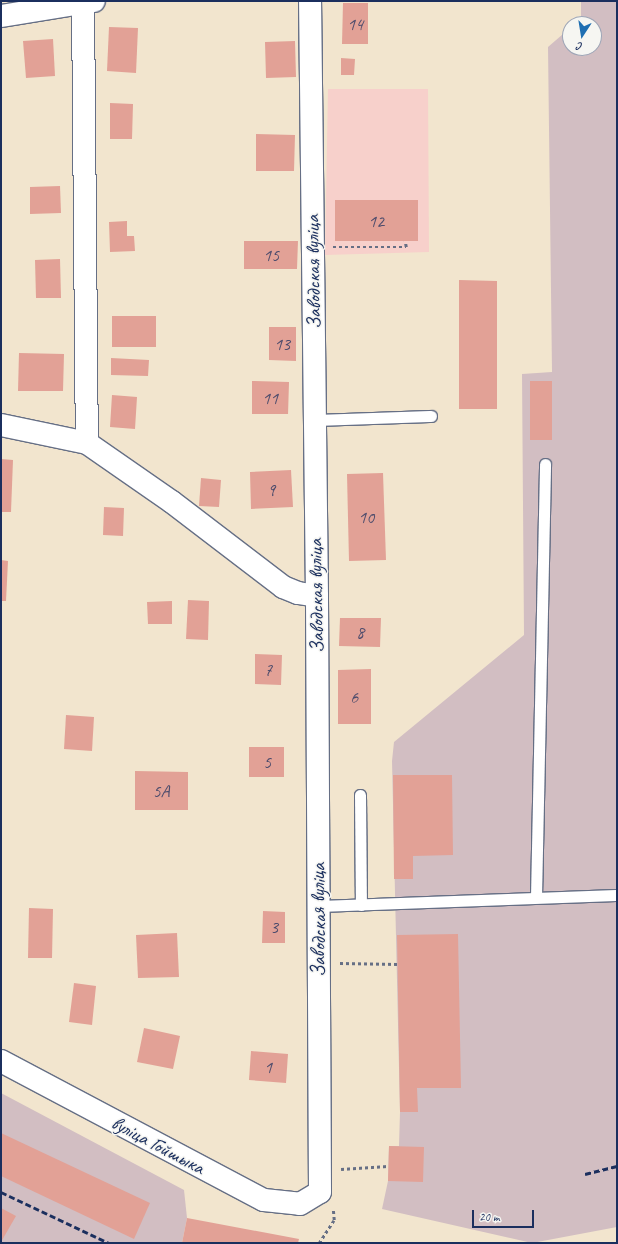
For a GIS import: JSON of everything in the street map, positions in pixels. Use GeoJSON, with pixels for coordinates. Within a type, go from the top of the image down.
{"type":"FeatureCollection","features":[{"type":"Feature","properties":{"kind":"street"},"geometry":{"type":"LineString","coordinates":[[1,16],[86,1],[87,443]]}},
{"type":"Feature","properties":{"kind":"street","name":"Заводская вуліца"},"geometry":{"type":"LineString","coordinates":[[310,1],[317,596],[320,1192]]}},
{"type":"Feature","properties":{"kind":"street"},"geometry":{"type":"LineString","coordinates":[[1,425],[87,443],[172,502],[283,587],[298,593],[317,596]]}},
{"type":"Feature","properties":{"kind":"street","name":"вуліца Гойшыка"},"geometry":{"type":"LineString","coordinates":[[1,1061],[264,1200],[300,1204],[320,1192]]}},
{"type":"Feature","properties":{"kind":"lane"},"geometry":{"type":"LineString","coordinates":[[314,420],[430,416]]}},
{"type":"Feature","properties":{"kind":"lane"},"geometry":{"type":"LineString","coordinates":[[536,897],[545,464]]}},
{"type":"Feature","properties":{"kind":"lane"},"geometry":{"type":"LineString","coordinates":[[360,795],[361,905]]}},
{"type":"Feature","properties":{"kind":"lane"},"geometry":{"type":"LineString","coordinates":[[318,906],[617,895]]}},
{"type":"Feature","properties":{"kind":"path"},"geometry":{"type":"LineString","coordinates":[[312,247],[406,247],[406,241]]}},
{"type":"Feature","properties":{"kind":"path"},"geometry":{"type":"LineString","coordinates":[[339,1169],[388,1166]]}},
{"type":"Feature","properties":{"kind":"shaded area"},"geometry":{"type":"Polygon","coordinates":[[[581,1],[617,1],[617,1227],[532,1243],[382,1209],[388,1181],[389,1146],[399,1146],[400,1112],[392,761],[394,742],[524,635],[522,374],[552,372],[548,47],[562,35],[562,56],[602,56],[602,16],[581,16],[581,1]]]}},
{"type":"Feature","properties":{"kind":"shaded area"},"geometry":{"type":"Polygon","coordinates":[[[328,89],[428,89],[429,252],[325,255],[328,89]]]}},
{"type":"Feature","properties":{"kind":"shaded area"},"geometry":{"type":"Polygon","coordinates":[[[1,1093],[184,1190],[187,1218],[182,1243],[1,1243],[1,1093]]]}},
{"type":"Feature","properties":{"kind":"building"},"geometry":{"type":"Polygon","coordinates":[[[343,3],[368,3],[368,44],[342,44],[343,3]]]}},
{"type":"Feature","properties":{"kind":"building"},"geometry":{"type":"Polygon","coordinates":[[[109,27],[138,28],[136,73],[107,71],[109,27]]]}},
{"type":"Feature","properties":{"kind":"building"},"geometry":{"type":"Polygon","coordinates":[[[53,39],[55,76],[26,78],[23,41],[53,39]]]}},
{"type":"Feature","properties":{"kind":"building"},"geometry":{"type":"Polygon","coordinates":[[[295,41],[296,77],[266,78],[265,42],[295,41]]]}},
{"type":"Feature","properties":{"kind":"building"},"geometry":{"type":"Polygon","coordinates":[[[341,58],[355,59],[354,75],[341,75],[341,58]]]}},
{"type":"Feature","properties":{"kind":"building"},"geometry":{"type":"Polygon","coordinates":[[[110,103],[133,104],[132,139],[110,139],[110,103]]]}},
{"type":"Feature","properties":{"kind":"building"},"geometry":{"type":"Polygon","coordinates":[[[256,134],[295,135],[294,171],[256,171],[256,134]]]}},
{"type":"Feature","properties":{"kind":"building"},"geometry":{"type":"Polygon","coordinates":[[[60,186],[61,213],[30,214],[30,187],[60,186]]]}},
{"type":"Feature","properties":{"kind":"building"},"geometry":{"type":"Polygon","coordinates":[[[335,200],[418,200],[418,241],[335,241],[335,200]]]}},
{"type":"Feature","properties":{"kind":"building"},"geometry":{"type":"Polygon","coordinates":[[[127,221],[127,236],[134,236],[135,251],[110,252],[109,222],[127,221]]]}},
{"type":"Feature","properties":{"kind":"building"},"geometry":{"type":"Polygon","coordinates":[[[244,241],[298,241],[297,269],[244,269],[244,241]]]}},
{"type":"Feature","properties":{"kind":"building"},"geometry":{"type":"Polygon","coordinates":[[[60,259],[61,298],[36,298],[35,260],[60,259]]]}},
{"type":"Feature","properties":{"kind":"building"},"geometry":{"type":"Polygon","coordinates":[[[459,280],[497,281],[497,409],[459,409],[459,280]]]}},
{"type":"Feature","properties":{"kind":"building"},"geometry":{"type":"Polygon","coordinates":[[[112,316],[156,316],[156,347],[112,347],[112,316]]]}},
{"type":"Feature","properties":{"kind":"building"},"geometry":{"type":"Polygon","coordinates":[[[269,327],[296,327],[296,361],[269,360],[269,327]]]}},
{"type":"Feature","properties":{"kind":"building"},"geometry":{"type":"Polygon","coordinates":[[[19,353],[64,354],[63,391],[18,391],[19,353]]]}},
{"type":"Feature","properties":{"kind":"building"},"geometry":{"type":"Polygon","coordinates":[[[111,358],[149,360],[148,376],[111,375],[111,358]]]}},
{"type":"Feature","properties":{"kind":"building"},"geometry":{"type":"Polygon","coordinates":[[[252,381],[289,382],[288,414],[252,414],[252,381]]]}},
{"type":"Feature","properties":{"kind":"building"},"geometry":{"type":"Polygon","coordinates":[[[530,381],[552,381],[552,440],[530,440],[530,381]]]}},
{"type":"Feature","properties":{"kind":"building"},"geometry":{"type":"Polygon","coordinates":[[[112,395],[137,397],[135,429],[110,427],[112,395]]]}},
{"type":"Feature","properties":{"kind":"building"},"geometry":{"type":"Polygon","coordinates":[[[1,459],[13,460],[11,512],[1,512],[1,459]]]}},
{"type":"Feature","properties":{"kind":"building"},"geometry":{"type":"Polygon","coordinates":[[[291,470],[293,507],[251,509],[250,472],[291,470]]]}},
{"type":"Feature","properties":{"kind":"building"},"geometry":{"type":"Polygon","coordinates":[[[383,473],[386,560],[349,561],[347,474],[383,473]]]}},
{"type":"Feature","properties":{"kind":"building"},"geometry":{"type":"Polygon","coordinates":[[[201,478],[221,480],[219,507],[199,506],[201,478]]]}},
{"type":"Feature","properties":{"kind":"building"},"geometry":{"type":"Polygon","coordinates":[[[104,507],[124,508],[123,536],[103,535],[104,507]]]}},
{"type":"Feature","properties":{"kind":"building"},"geometry":{"type":"Polygon","coordinates":[[[1,560],[8,561],[6,601],[1,601],[1,560]]]}},
{"type":"Feature","properties":{"kind":"building"},"geometry":{"type":"Polygon","coordinates":[[[188,600],[209,601],[208,640],[186,639],[188,600]]]}},
{"type":"Feature","properties":{"kind":"building"},"geometry":{"type":"Polygon","coordinates":[[[172,601],[172,624],[148,624],[147,602],[172,601]]]}},
{"type":"Feature","properties":{"kind":"building"},"geometry":{"type":"Polygon","coordinates":[[[340,618],[381,618],[380,647],[339,646],[340,618]]]}},
{"type":"Feature","properties":{"kind":"building"},"geometry":{"type":"Polygon","coordinates":[[[255,654],[282,655],[281,685],[255,684],[255,654]]]}},
{"type":"Feature","properties":{"kind":"building"},"geometry":{"type":"Polygon","coordinates":[[[371,669],[371,724],[338,724],[338,670],[371,669]]]}},
{"type":"Feature","properties":{"kind":"building"},"geometry":{"type":"Polygon","coordinates":[[[66,715],[94,717],[92,751],[64,749],[66,715]]]}},
{"type":"Feature","properties":{"kind":"building"},"geometry":{"type":"Polygon","coordinates":[[[249,747],[284,747],[284,777],[249,777],[249,747]]]}},
{"type":"Feature","properties":{"kind":"building"},"geometry":{"type":"Polygon","coordinates":[[[135,771],[188,772],[188,810],[135,810],[135,771]]]}},
{"type":"Feature","properties":{"kind":"building"},"geometry":{"type":"Polygon","coordinates":[[[393,775],[452,775],[453,855],[413,856],[413,879],[394,879],[393,775]]]}},
{"type":"Feature","properties":{"kind":"building"},"geometry":{"type":"Polygon","coordinates":[[[29,908],[53,909],[52,958],[28,958],[29,908]]]}},
{"type":"Feature","properties":{"kind":"building"},"geometry":{"type":"Polygon","coordinates":[[[263,911],[285,912],[285,943],[262,943],[263,911]]]}},
{"type":"Feature","properties":{"kind":"building"},"geometry":{"type":"Polygon","coordinates":[[[177,933],[179,977],[138,978],[136,935],[177,933]]]}},
{"type":"Feature","properties":{"kind":"building"},"geometry":{"type":"Polygon","coordinates":[[[458,934],[461,1088],[417,1088],[418,1112],[400,1112],[397,935],[458,934]]]}},
{"type":"Feature","properties":{"kind":"building"},"geometry":{"type":"Polygon","coordinates":[[[74,983],[96,986],[92,1025],[69,1022],[74,983]]]}},
{"type":"Feature","properties":{"kind":"building"},"geometry":{"type":"Polygon","coordinates":[[[144,1028],[180,1036],[173,1069],[137,1062],[144,1028]]]}},
{"type":"Feature","properties":{"kind":"building"},"geometry":{"type":"Polygon","coordinates":[[[251,1051],[288,1054],[286,1083],[249,1080],[251,1051]]]}},
{"type":"Feature","properties":{"kind":"building"},"geometry":{"type":"Polygon","coordinates":[[[1,1133],[150,1203],[134,1239],[1,1176],[1,1133]]]}},
{"type":"Feature","properties":{"kind":"building"},"geometry":{"type":"Polygon","coordinates":[[[389,1146],[424,1147],[423,1182],[388,1181],[389,1146]]]}},
{"type":"Feature","properties":{"kind":"building"},"geometry":{"type":"Polygon","coordinates":[[[1,1208],[16,1216],[1,1242],[1,1208]]]}},
{"type":"Feature","properties":{"kind":"building"},"geometry":{"type":"Polygon","coordinates":[[[187,1218],[299,1239],[298,1243],[182,1243],[187,1218]]]}},
{"type":"Feature","properties":{"kind":"railway"},"geometry":{"type":"LineString","coordinates":[[585,1174],[617,1166]]}},
{"type":"Feature","properties":{"kind":"railway"},"geometry":{"type":"LineString","coordinates":[[1,1192],[109,1243]]}}]}
